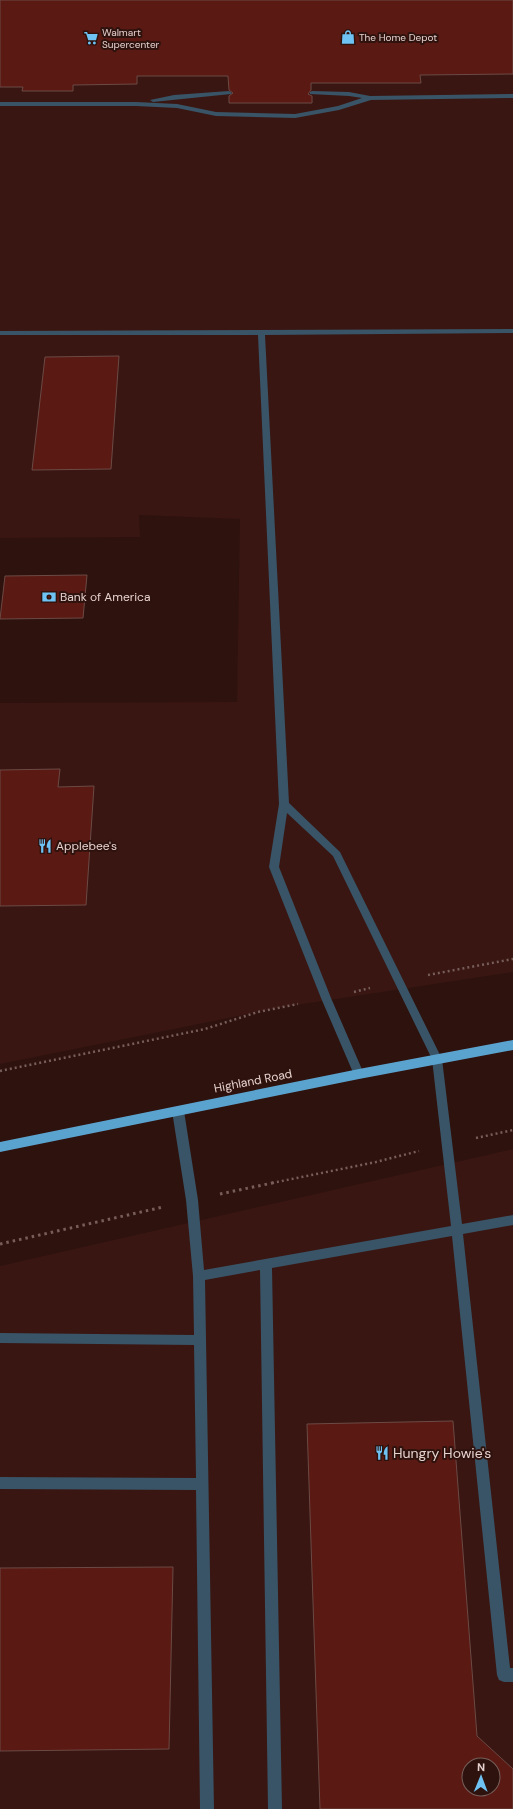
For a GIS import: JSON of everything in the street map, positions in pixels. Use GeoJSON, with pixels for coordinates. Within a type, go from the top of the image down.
{"type":"FeatureCollection","features":[{"type":"Feature","properties":{"kind":"highway","name":"Highland Road"},"geometry":{"type":"LineString","coordinates":[[0,1147],[359,1074],[513,1045]]}},
{"type":"Feature","properties":{"kind":"lane"},"geometry":{"type":"LineString","coordinates":[[312,92],[349,94],[370,98],[513,96]]}},
{"type":"Feature","properties":{"kind":"lane"},"geometry":{"type":"LineString","coordinates":[[136,104],[174,97],[229,93]]}},
{"type":"Feature","properties":{"kind":"lane"},"geometry":{"type":"LineString","coordinates":[[0,104],[136,104],[177,106],[216,114],[295,116],[339,108],[370,98]]}},
{"type":"Feature","properties":{"kind":"lane"},"geometry":{"type":"LineString","coordinates":[[0,334],[513,331]]}},
{"type":"Feature","properties":{"kind":"lane"},"geometry":{"type":"LineString","coordinates":[[261,333],[284,804],[274,867],[326,998],[359,1074]]}},
{"type":"Feature","properties":{"kind":"lane"},"geometry":{"type":"LineString","coordinates":[[284,804],[336,854],[400,981],[437,1059],[448,1144],[504,1675],[513,1675]]}},
{"type":"Feature","properties":{"kind":"lane"},"geometry":{"type":"LineString","coordinates":[[178,1111],[192,1200],[199,1276],[207,1809]]}},
{"type":"Feature","properties":{"kind":"lane"},"geometry":{"type":"LineString","coordinates":[[199,1276],[513,1220]]}},
{"type":"Feature","properties":{"kind":"lane"},"geometry":{"type":"LineString","coordinates":[[266,1264],[275,1809]]}},
{"type":"Feature","properties":{"kind":"lane"},"geometry":{"type":"LineString","coordinates":[[0,1338],[200,1340]]}},
{"type":"Feature","properties":{"kind":"lane"},"geometry":{"type":"LineString","coordinates":[[0,1483],[202,1484]]}},
{"type":"Feature","properties":{"kind":"path"},"geometry":{"type":"LineString","coordinates":[[0,1071],[205,1029],[258,1012],[455,969],[513,959]]}},
{"type":"Feature","properties":{"kind":"path"},"geometry":{"type":"LineString","coordinates":[[0,1244],[192,1200],[376,1162],[513,1130]]}},
{"type":"Feature","properties":{"kind":"shaded area"},"geometry":{"type":"Polygon","coordinates":[[[0,0],[513,0],[513,972],[283,1007],[0,1064],[0,703],[237,702],[240,519],[139,515],[140,537],[0,538],[0,0]]]}},
{"type":"Feature","properties":{"kind":"shaded area"},"geometry":{"type":"Polygon","coordinates":[[[513,1149],[513,1809],[0,1809],[0,1266],[513,1149]]]}},
{"type":"Feature","properties":{"kind":"building"},"geometry":{"type":"Polygon","coordinates":[[[0,0],[513,0],[513,74],[420,75],[421,83],[311,83],[311,90],[308,94],[312,96],[312,103],[229,103],[229,96],[233,93],[229,90],[228,76],[137,76],[137,84],[73,85],[73,91],[22,91],[23,87],[0,87],[0,0]]]}},
{"type":"Feature","properties":{"kind":"building"},"geometry":{"type":"Polygon","coordinates":[[[119,356],[111,469],[32,470],[45,357],[119,356]]]}},
{"type":"Feature","properties":{"kind":"building","name":"Bank of America"},"geometry":{"type":"Polygon","coordinates":[[[87,575],[83,618],[0,619],[5,576],[87,575]]]}},
{"type":"Feature","properties":{"kind":"building","name":"Applebee's"},"geometry":{"type":"Polygon","coordinates":[[[60,769],[58,787],[94,786],[86,905],[0,906],[0,770],[60,769]]]}},
{"type":"Feature","properties":{"kind":"building"},"geometry":{"type":"Polygon","coordinates":[[[453,1421],[477,1736],[500,1757],[461,1757],[461,1797],[501,1797],[501,1758],[513,1769],[513,1809],[320,1809],[307,1424],[453,1421]]]}},
{"type":"Feature","properties":{"kind":"building"},"geometry":{"type":"Polygon","coordinates":[[[173,1567],[169,1749],[0,1751],[0,1568],[173,1567]]]}},
{"type":"Feature","properties":{"kind":"place","name":"The Home Depot"},"geometry":{"type":"Point","coordinates":[348,37]}},
{"type":"Feature","properties":{"kind":"place","name":"Walmart Supercenter"},"geometry":{"type":"Point","coordinates":[91,38]}},
{"type":"Feature","properties":{"kind":"place","name":"Bank of America"},"geometry":{"type":"Point","coordinates":[49,597]}},
{"type":"Feature","properties":{"kind":"place","name":"Applebee's"},"geometry":{"type":"Point","coordinates":[45,846]}},
{"type":"Feature","properties":{"kind":"place","name":"Hungry Howie's"},"geometry":{"type":"Point","coordinates":[382,1453]}}]}
